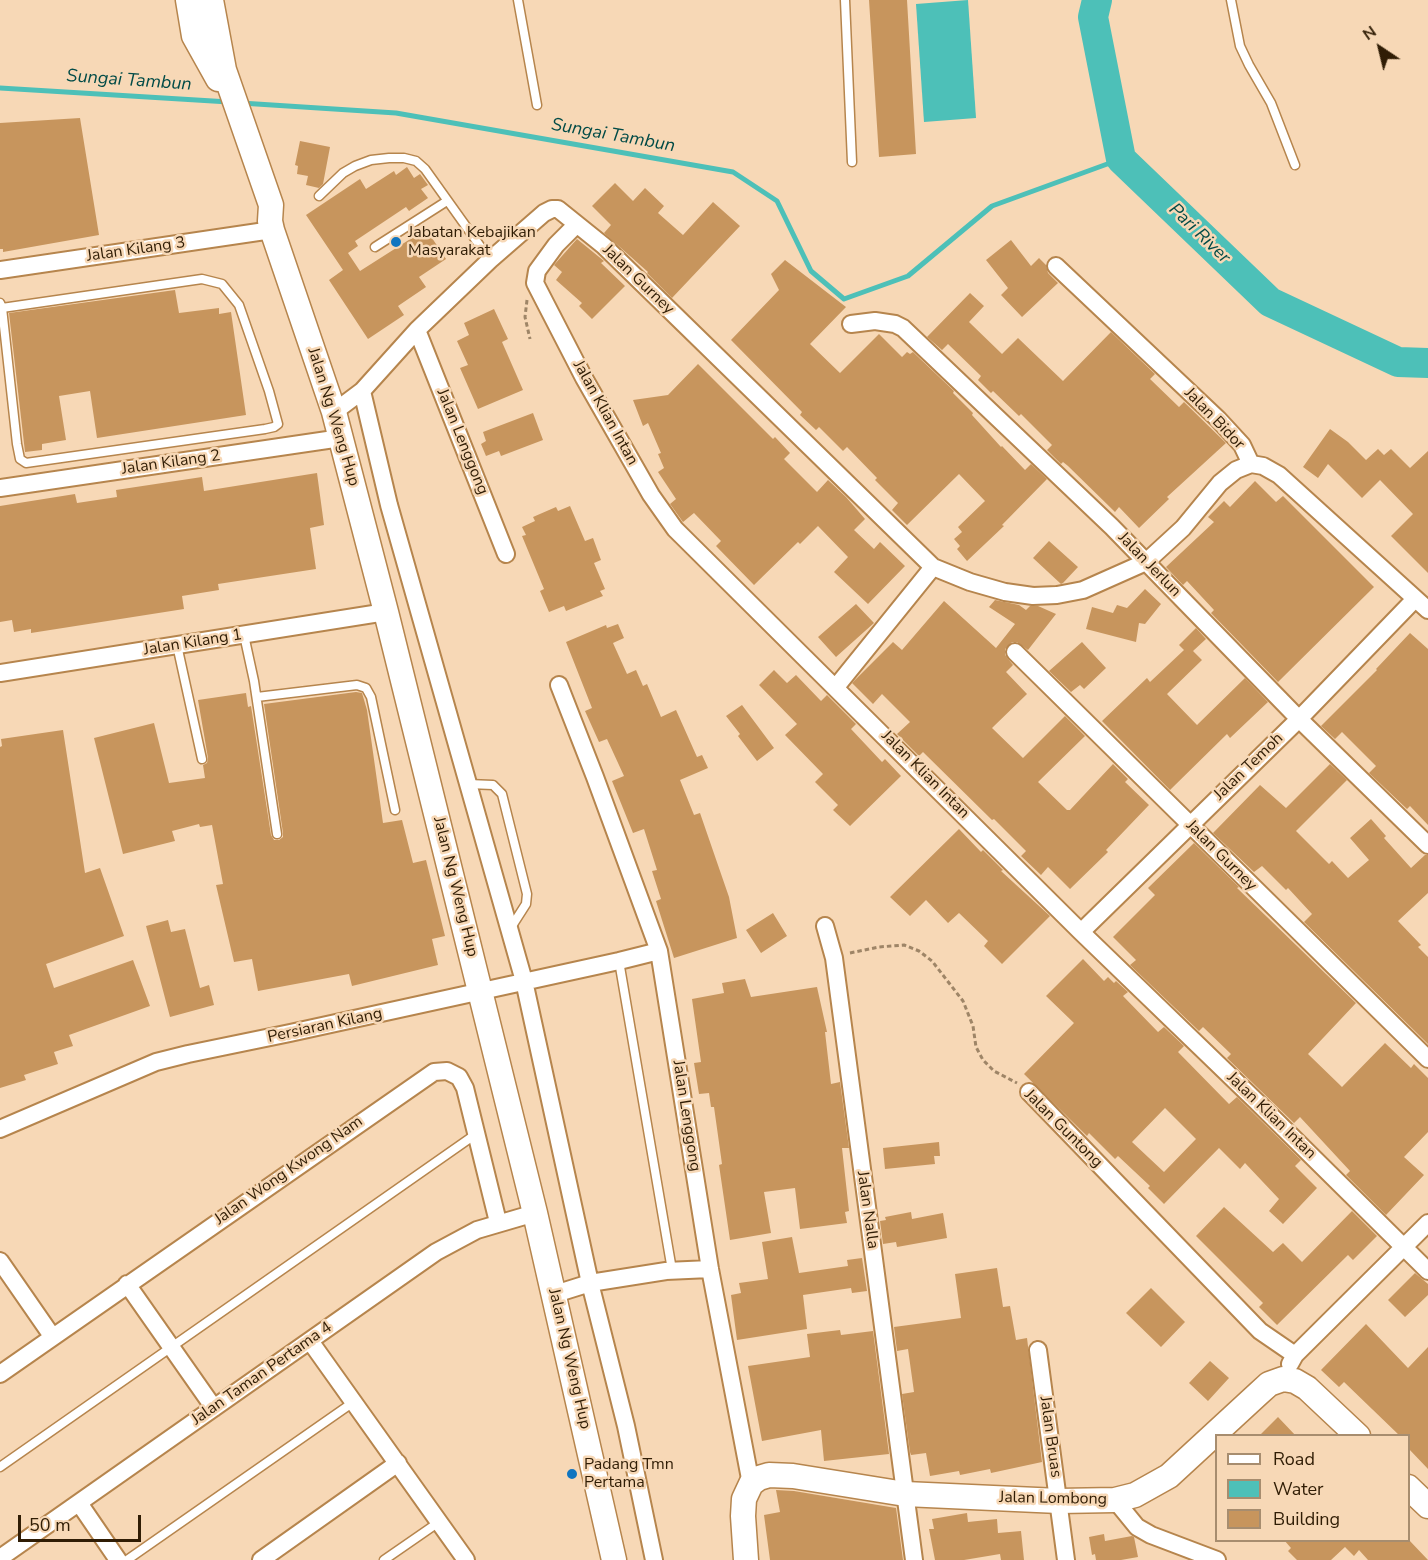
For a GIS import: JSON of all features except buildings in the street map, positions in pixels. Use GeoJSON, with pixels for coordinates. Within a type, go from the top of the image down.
{"type":"FeatureCollection","features":[{"type":"Feature","properties":{"kind":"main road","name":"Jalan Ng Weng Hup"},"geometry":{"type":"LineString","coordinates":[[188,0],[194,36],[220,71]]}},
{"type":"Feature","properties":{"kind":"main road","name":"Jalan Ng Weng Hup"},"geometry":{"type":"LineString","coordinates":[[211,0],[220,71],[245,141],[261,210],[271,226],[334,412],[386,612],[555,1294],[614,1560]]}},
{"type":"Feature","properties":{"kind":"main road","name":"Jalan Lombong"},"geometry":{"type":"LineString","coordinates":[[751,1484],[769,1475],[793,1476],[905,1494],[1059,1501],[1115,1500],[1135,1495],[1169,1476],[1269,1384],[1284,1379]]}},
{"type":"Feature","properties":{"kind":"main road"},"geometry":{"type":"LineString","coordinates":[[1284,1379],[1295,1381],[1307,1388],[1356,1434]]}},
{"type":"Feature","properties":{"kind":"main road","name":"Jalan Lenggong"},"geometry":{"type":"LineString","coordinates":[[746,1560],[744,1499],[751,1484]]}},
{"type":"Feature","properties":{"kind":"main road"},"geometry":{"type":"LineString","coordinates":[[1410,1489],[1428,1506]]}},
{"type":"Feature","properties":{"kind":"street","name":"Jalan Gurney"},"geometry":{"type":"LineString","coordinates":[[334,412],[362,391],[417,330],[490,260],[544,213],[552,209],[558,210],[604,246],[933,567]]}},
{"type":"Feature","properties":{"kind":"street"},"geometry":{"type":"LineString","coordinates":[[535,283],[537,271],[556,245],[576,225]]}},
{"type":"Feature","properties":{"kind":"street","name":"Jalan Kilang 3"},"geometry":{"type":"LineString","coordinates":[[0,270],[271,226]]}},
{"type":"Feature","properties":{"kind":"street","name":"Jalan Bidor"},"geometry":{"type":"LineString","coordinates":[[1056,266],[1218,419],[1242,445],[1251,464],[1263,466],[1279,474],[1424,605]]}},
{"type":"Feature","properties":{"kind":"street","name":"Jalan Klian Intan"},"geometry":{"type":"LineString","coordinates":[[535,283],[584,378],[663,515],[690,545],[1428,1271]]}},
{"type":"Feature","properties":{"kind":"street","name":"Jalan Jerlun"},"geometry":{"type":"LineString","coordinates":[[851,324],[875,321],[896,324],[903,328],[1146,562],[1299,719],[1428,845]]}},
{"type":"Feature","properties":{"kind":"street","name":"Jalan Lenggong"},"geometry":{"type":"LineString","coordinates":[[417,330],[506,554]]}},
{"type":"Feature","properties":{"kind":"street"},"geometry":{"type":"LineString","coordinates":[[362,391],[389,505],[524,981],[590,1282],[626,1426],[654,1560]]}},
{"type":"Feature","properties":{"kind":"street","name":"Jalan Kilang 2"},"geometry":{"type":"LineString","coordinates":[[0,488],[341,438]]}},
{"type":"Feature","properties":{"kind":"street"},"geometry":{"type":"LineString","coordinates":[[836,687],[933,567],[996,590],[1033,596],[1057,595],[1083,590],[1146,562],[1183,528],[1220,483],[1236,470],[1251,464]]}},
{"type":"Feature","properties":{"kind":"street","name":"Jalan Temoh"},"geometry":{"type":"LineString","coordinates":[[1081,932],[1299,719],[1424,605]]}},
{"type":"Feature","properties":{"kind":"street","name":"Jalan Kilang 1"},"geometry":{"type":"LineString","coordinates":[[0,673],[386,612]]}},
{"type":"Feature","properties":{"kind":"street","name":"Jalan Gurney"},"geometry":{"type":"LineString","coordinates":[[1015,652],[1428,1059]]}},
{"type":"Feature","properties":{"kind":"street","name":"Jalan Lenggong"},"geometry":{"type":"LineString","coordinates":[[559,685],[596,777],[659,951],[710,1269],[751,1484]]}},
{"type":"Feature","properties":{"kind":"street","name":"Jalan Nalla"},"geometry":{"type":"LineString","coordinates":[[825,926],[834,958],[914,1560]]}},
{"type":"Feature","properties":{"kind":"street","name":"Persiaran Kilang"},"geometry":{"type":"LineString","coordinates":[[0,1129],[156,1062],[659,951]]}},
{"type":"Feature","properties":{"kind":"street","name":"Jalan Wong Kwong Nam"},"geometry":{"type":"LineString","coordinates":[[0,1374],[434,1072],[447,1071],[459,1077],[465,1089],[498,1222]]}},
{"type":"Feature","properties":{"kind":"street","name":"Jalan Guntong"},"geometry":{"type":"LineString","coordinates":[[1029,1092],[1260,1331],[1295,1355]]}},
{"type":"Feature","properties":{"kind":"street","name":"Jalan Taman Pertama 4"},"geometry":{"type":"LineString","coordinates":[[0,1558],[436,1252],[460,1238],[498,1222],[535,1213]]}},
{"type":"Feature","properties":{"kind":"street"},"geometry":{"type":"LineString","coordinates":[[1284,1379],[1295,1355],[1428,1223]]}},
{"type":"Feature","properties":{"kind":"street"},"geometry":{"type":"LineString","coordinates":[[0,1261],[52,1336]]}},
{"type":"Feature","properties":{"kind":"street"},"geometry":{"type":"LineString","coordinates":[[555,1294],[590,1282],[672,1270],[710,1269]]}},
{"type":"Feature","properties":{"kind":"street"},"geometry":{"type":"LineString","coordinates":[[128,1284],[214,1408]]}},
{"type":"Feature","properties":{"kind":"street"},"geometry":{"type":"LineString","coordinates":[[310,1341],[355,1401],[466,1560]]}},
{"type":"Feature","properties":{"kind":"street","name":"Jalan Bruas"},"geometry":{"type":"LineString","coordinates":[[1038,1350],[1066,1560]]}},
{"type":"Feature","properties":{"kind":"street"},"geometry":{"type":"LineString","coordinates":[[261,1560],[398,1463]]}},
{"type":"Feature","properties":{"kind":"street"},"geometry":{"type":"LineString","coordinates":[[1115,1500],[1137,1527],[1151,1535],[1213,1559]]}},
{"type":"Feature","properties":{"kind":"street"},"geometry":{"type":"LineString","coordinates":[[79,1503],[118,1560]]}},
{"type":"Feature","properties":{"kind":"lane"},"geometry":{"type":"LineString","coordinates":[[518,0],[537,105]]}},
{"type":"Feature","properties":{"kind":"lane"},"geometry":{"type":"LineString","coordinates":[[845,0],[852,162]]}},
{"type":"Feature","properties":{"kind":"lane"},"geometry":{"type":"LineString","coordinates":[[1231,0],[1240,46],[1271,103],[1294,165]]}},
{"type":"Feature","properties":{"kind":"lane"},"geometry":{"type":"LineString","coordinates":[[319,196],[343,173],[371,160],[404,158],[416,161],[425,169],[490,260]]}},
{"type":"Feature","properties":{"kind":"lane"},"geometry":{"type":"LineString","coordinates":[[375,247],[447,201]]}},
{"type":"Feature","properties":{"kind":"lane"},"geometry":{"type":"LineString","coordinates":[[202,279],[222,284],[239,305],[278,424],[265,429],[26,463],[20,459],[17,444],[1,305],[202,279]]}},
{"type":"Feature","properties":{"kind":"lane"},"geometry":{"type":"LineString","coordinates":[[244,635],[277,834]]}},
{"type":"Feature","properties":{"kind":"lane"},"geometry":{"type":"LineString","coordinates":[[177,645],[202,759]]}},
{"type":"Feature","properties":{"kind":"lane"},"geometry":{"type":"LineString","coordinates":[[256,697],[357,685],[366,688],[371,697],[395,810]]}},
{"type":"Feature","properties":{"kind":"lane"},"geometry":{"type":"LineString","coordinates":[[468,784],[493,785],[502,794],[527,894],[526,904],[510,929]]}},
{"type":"Feature","properties":{"kind":"lane"},"geometry":{"type":"LineString","coordinates":[[619,961],[672,1270]]}},
{"type":"Feature","properties":{"kind":"lane"},"geometry":{"type":"LineString","coordinates":[[0,1467],[476,1134]]}},
{"type":"Feature","properties":{"kind":"lane"},"geometry":{"type":"LineString","coordinates":[[127,1560],[355,1401]]}},
{"type":"Feature","properties":{"kind":"lane"},"geometry":{"type":"LineString","coordinates":[[384,1560],[439,1522]]}},
{"type":"Feature","properties":{"kind":"path"},"geometry":{"type":"LineString","coordinates":[[530,339],[525,309],[535,283]]}},
{"type":"Feature","properties":{"kind":"path","name":"Jalan Guntong"},"geometry":{"type":"LineString","coordinates":[[834,958],[879,946],[904,945],[919,951],[932,962],[963,1001],[973,1026],[976,1047],[983,1060],[994,1071],[1029,1092]]}},
{"type":"Feature","properties":{"kind":"water"},"geometry":{"type":"Polygon","coordinates":[[[968,0],[976,118],[924,122],[916,4],[968,0]]]}},
{"type":"Feature","properties":{"kind":"waterway","name":"Pari River"},"geometry":{"type":"LineString","coordinates":[[1097,0],[1093,17],[1121,159],[1270,302],[1398,362],[1428,363]]}},
{"type":"Feature","properties":{"kind":"waterway","name":"Sungai Tambun"},"geometry":{"type":"LineString","coordinates":[[0,88],[229,102]]}},
{"type":"Feature","properties":{"kind":"waterway","name":"Sungai Tambun"},"geometry":{"type":"LineString","coordinates":[[241,103],[396,113],[733,172],[777,201],[811,271],[844,299],[908,276],[992,206],[1121,159]]}},
{"type":"Feature","properties":{"kind":"place","name":"Jabatan Kebajikan Masyarakat"},"geometry":{"type":"Point","coordinates":[396,242]}},
{"type":"Feature","properties":{"kind":"place","name":"Padang Tmn Pertama"},"geometry":{"type":"Point","coordinates":[572,1474]}}]}
